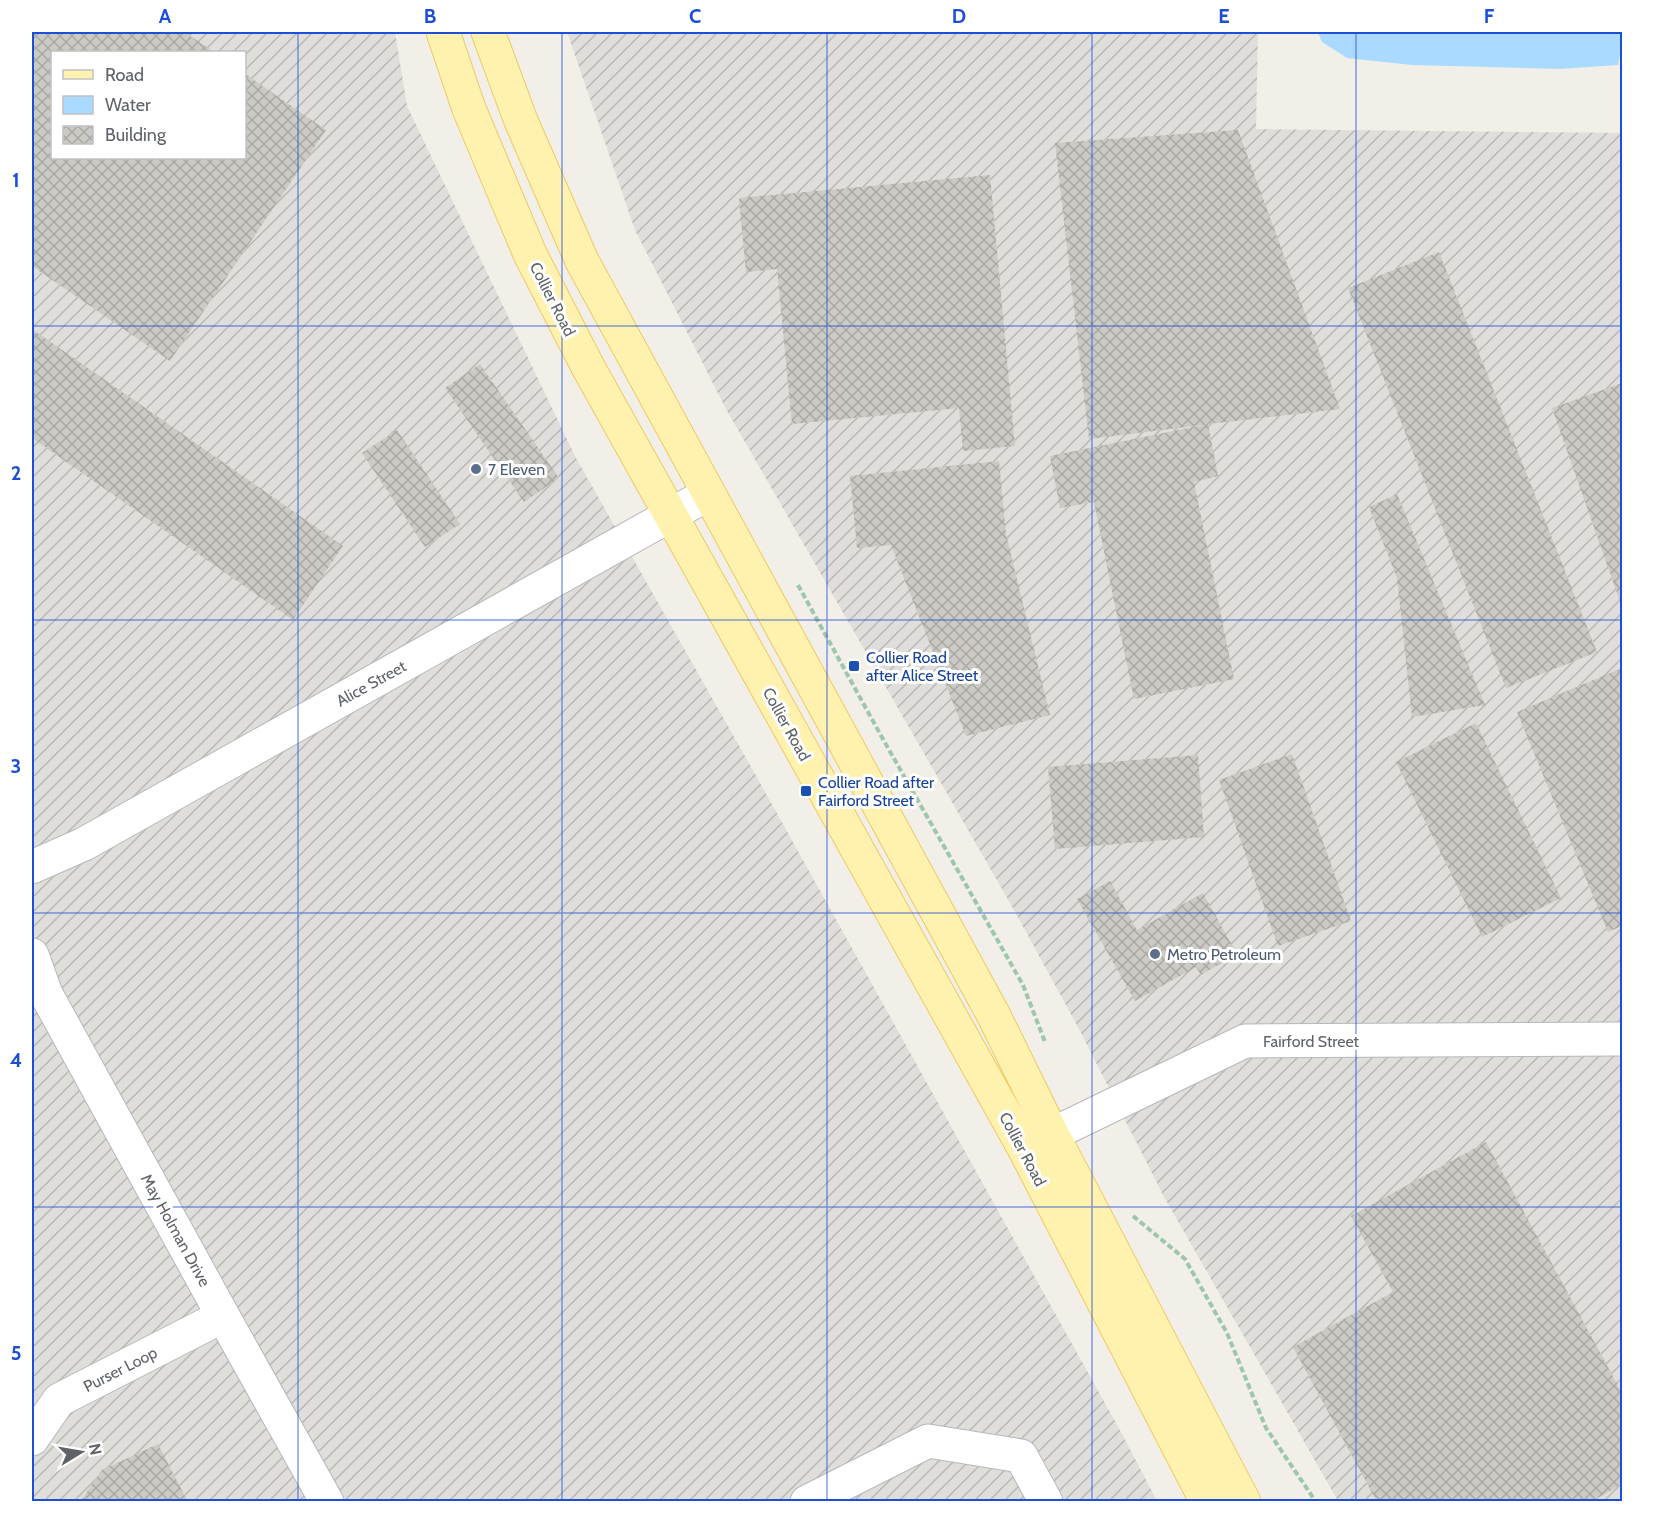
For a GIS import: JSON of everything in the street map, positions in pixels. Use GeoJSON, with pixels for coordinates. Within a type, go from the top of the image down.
{"type":"FeatureCollection","features":[{"type":"Feature","properties":{"kind":"main road","name":"Collier Road"},"geometry":{"type":"LineString","coordinates":[[443,32],[469,109],[530,254],[588,367],[1023,1148],[1207,1502]]}},
{"type":"Feature","properties":{"kind":"main road","name":"Collier Road"},"geometry":{"type":"LineString","coordinates":[[488,32],[521,121],[582,261],[994,1016],[1244,1502]]}},
{"type":"Feature","properties":{"kind":"street","name":"Alice Street"},"geometry":{"type":"LineString","coordinates":[[32,867],[84,844],[708,494]]}},
{"type":"Feature","properties":{"kind":"street","name":"May Holman Drive"},"geometry":{"type":"LineString","coordinates":[[32,955],[46,994],[327,1502]]}},
{"type":"Feature","properties":{"kind":"street","name":"Fairford Street"},"geometry":{"type":"LineString","coordinates":[[1023,1148],[1245,1041],[1623,1039]]}},
{"type":"Feature","properties":{"kind":"street","name":"Purser Loop"},"geometry":{"type":"LineString","coordinates":[[32,1439],[59,1400],[223,1316]]}},
{"type":"Feature","properties":{"kind":"street"},"geometry":{"type":"LineString","coordinates":[[807,1502],[928,1441],[1021,1456],[1046,1502]]}},
{"type":"Feature","properties":{"kind":"path"},"geometry":{"type":"LineString","coordinates":[[794,577],[1023,984],[1046,1044]]}},
{"type":"Feature","properties":{"kind":"path"},"geometry":{"type":"LineString","coordinates":[[1126,1210],[1185,1259],[1227,1333],[1266,1428],[1316,1502]]}},
{"type":"Feature","properties":{"kind":"shaded area"},"geometry":{"type":"Polygon","coordinates":[[[32,32],[395,32],[407,106],[576,458],[754,772],[1121,1432],[1157,1501],[32,1501],[32,32]]]}},
{"type":"Feature","properties":{"kind":"shaded area"},"geometry":{"type":"Polygon","coordinates":[[[567,32],[1258,32],[1256,129],[1622,133],[1622,1501],[1338,1501],[1163,1195],[1079,1029],[1014,910],[726,409],[635,230],[567,32]]]}},
{"type":"Feature","properties":{"kind":"water"},"geometry":{"type":"Polygon","coordinates":[[[1318,32],[1622,32],[1622,44],[1618,65],[1559,69],[1412,65],[1347,58],[1322,42],[1318,32]]]}},
{"type":"Feature","properties":{"kind":"building"},"geometry":{"type":"Polygon","coordinates":[[[32,32],[191,32],[189,35],[213,51],[51,51],[51,159],[246,159],[246,74],[326,130],[170,361],[32,266],[32,32]]]}},
{"type":"Feature","properties":{"kind":"building"},"geometry":{"type":"Polygon","coordinates":[[[1238,130],[1340,409],[1208,424],[1218,476],[1194,482],[1234,679],[1134,699],[1094,502],[1060,508],[1050,456],[1203,425],[1089,439],[1055,143],[1238,130]]]}},
{"type":"Feature","properties":{"kind":"building"},"geometry":{"type":"Polygon","coordinates":[[[990,175],[1015,446],[963,451],[959,408],[792,424],[777,269],[746,272],[739,198],[990,175]]]}},
{"type":"Feature","properties":{"kind":"building"},"geometry":{"type":"Polygon","coordinates":[[[1439,252],[1597,652],[1506,688],[1348,288],[1439,252]]]}},
{"type":"Feature","properties":{"kind":"building"},"geometry":{"type":"Polygon","coordinates":[[[32,329],[343,546],[293,620],[32,438],[32,329]]]}},
{"type":"Feature","properties":{"kind":"building"},"geometry":{"type":"Polygon","coordinates":[[[480,364],[559,478],[524,502],[445,388],[480,364]]]}},
{"type":"Feature","properties":{"kind":"building"},"geometry":{"type":"Polygon","coordinates":[[[1622,383],[1622,607],[1552,408],[1622,383]]]}},
{"type":"Feature","properties":{"kind":"building"},"geometry":{"type":"Polygon","coordinates":[[[397,430],[460,524],[425,547],[362,453],[397,430]]]}},
{"type":"Feature","properties":{"kind":"building"},"geometry":{"type":"Polygon","coordinates":[[[999,461],[1006,534],[1050,715],[966,736],[891,545],[857,548],[850,476],[999,461]]]}},
{"type":"Feature","properties":{"kind":"building"},"geometry":{"type":"Polygon","coordinates":[[[1397,494],[1485,705],[1412,717],[1397,578],[1369,507],[1397,494]]]}},
{"type":"Feature","properties":{"kind":"building"},"geometry":{"type":"Polygon","coordinates":[[[1622,668],[1622,926],[1608,932],[1517,712],[1622,668]]]}},
{"type":"Feature","properties":{"kind":"building"},"geometry":{"type":"Polygon","coordinates":[[[1476,723],[1561,898],[1482,937],[1396,762],[1476,723]]]}},
{"type":"Feature","properties":{"kind":"building"},"geometry":{"type":"Polygon","coordinates":[[[1292,754],[1351,921],[1278,946],[1219,780],[1292,754]]]}},
{"type":"Feature","properties":{"kind":"building"},"geometry":{"type":"Polygon","coordinates":[[[1198,755],[1204,837],[1055,849],[1048,767],[1198,755]]]}},
{"type":"Feature","properties":{"kind":"building"},"geometry":{"type":"Polygon","coordinates":[[[1110,881],[1137,930],[1203,893],[1237,954],[1201,975],[1196,967],[1135,1001],[1077,899],[1110,881]]]}},
{"type":"Feature","properties":{"kind":"building"},"geometry":{"type":"Polygon","coordinates":[[[1486,1142],[1622,1393],[1622,1484],[1591,1502],[1377,1502],[1293,1347],[1393,1292],[1351,1216],[1486,1142]]]}},
{"type":"Feature","properties":{"kind":"building"},"geometry":{"type":"Polygon","coordinates":[[[158,1444],[188,1502],[80,1502],[102,1470],[158,1444]]]}},
{"type":"Feature","properties":{"kind":"place","name":"7 Eleven"},"geometry":{"type":"Point","coordinates":[476,469]}},
{"type":"Feature","properties":{"kind":"place","name":"Collier Road after Alice Street"},"geometry":{"type":"Point","coordinates":[854,666]}},
{"type":"Feature","properties":{"kind":"place","name":"Collier Road after Fairford Street"},"geometry":{"type":"Point","coordinates":[806,791]}},
{"type":"Feature","properties":{"kind":"place","name":"Metro Petroleum"},"geometry":{"type":"Point","coordinates":[1155,954]}}]}
